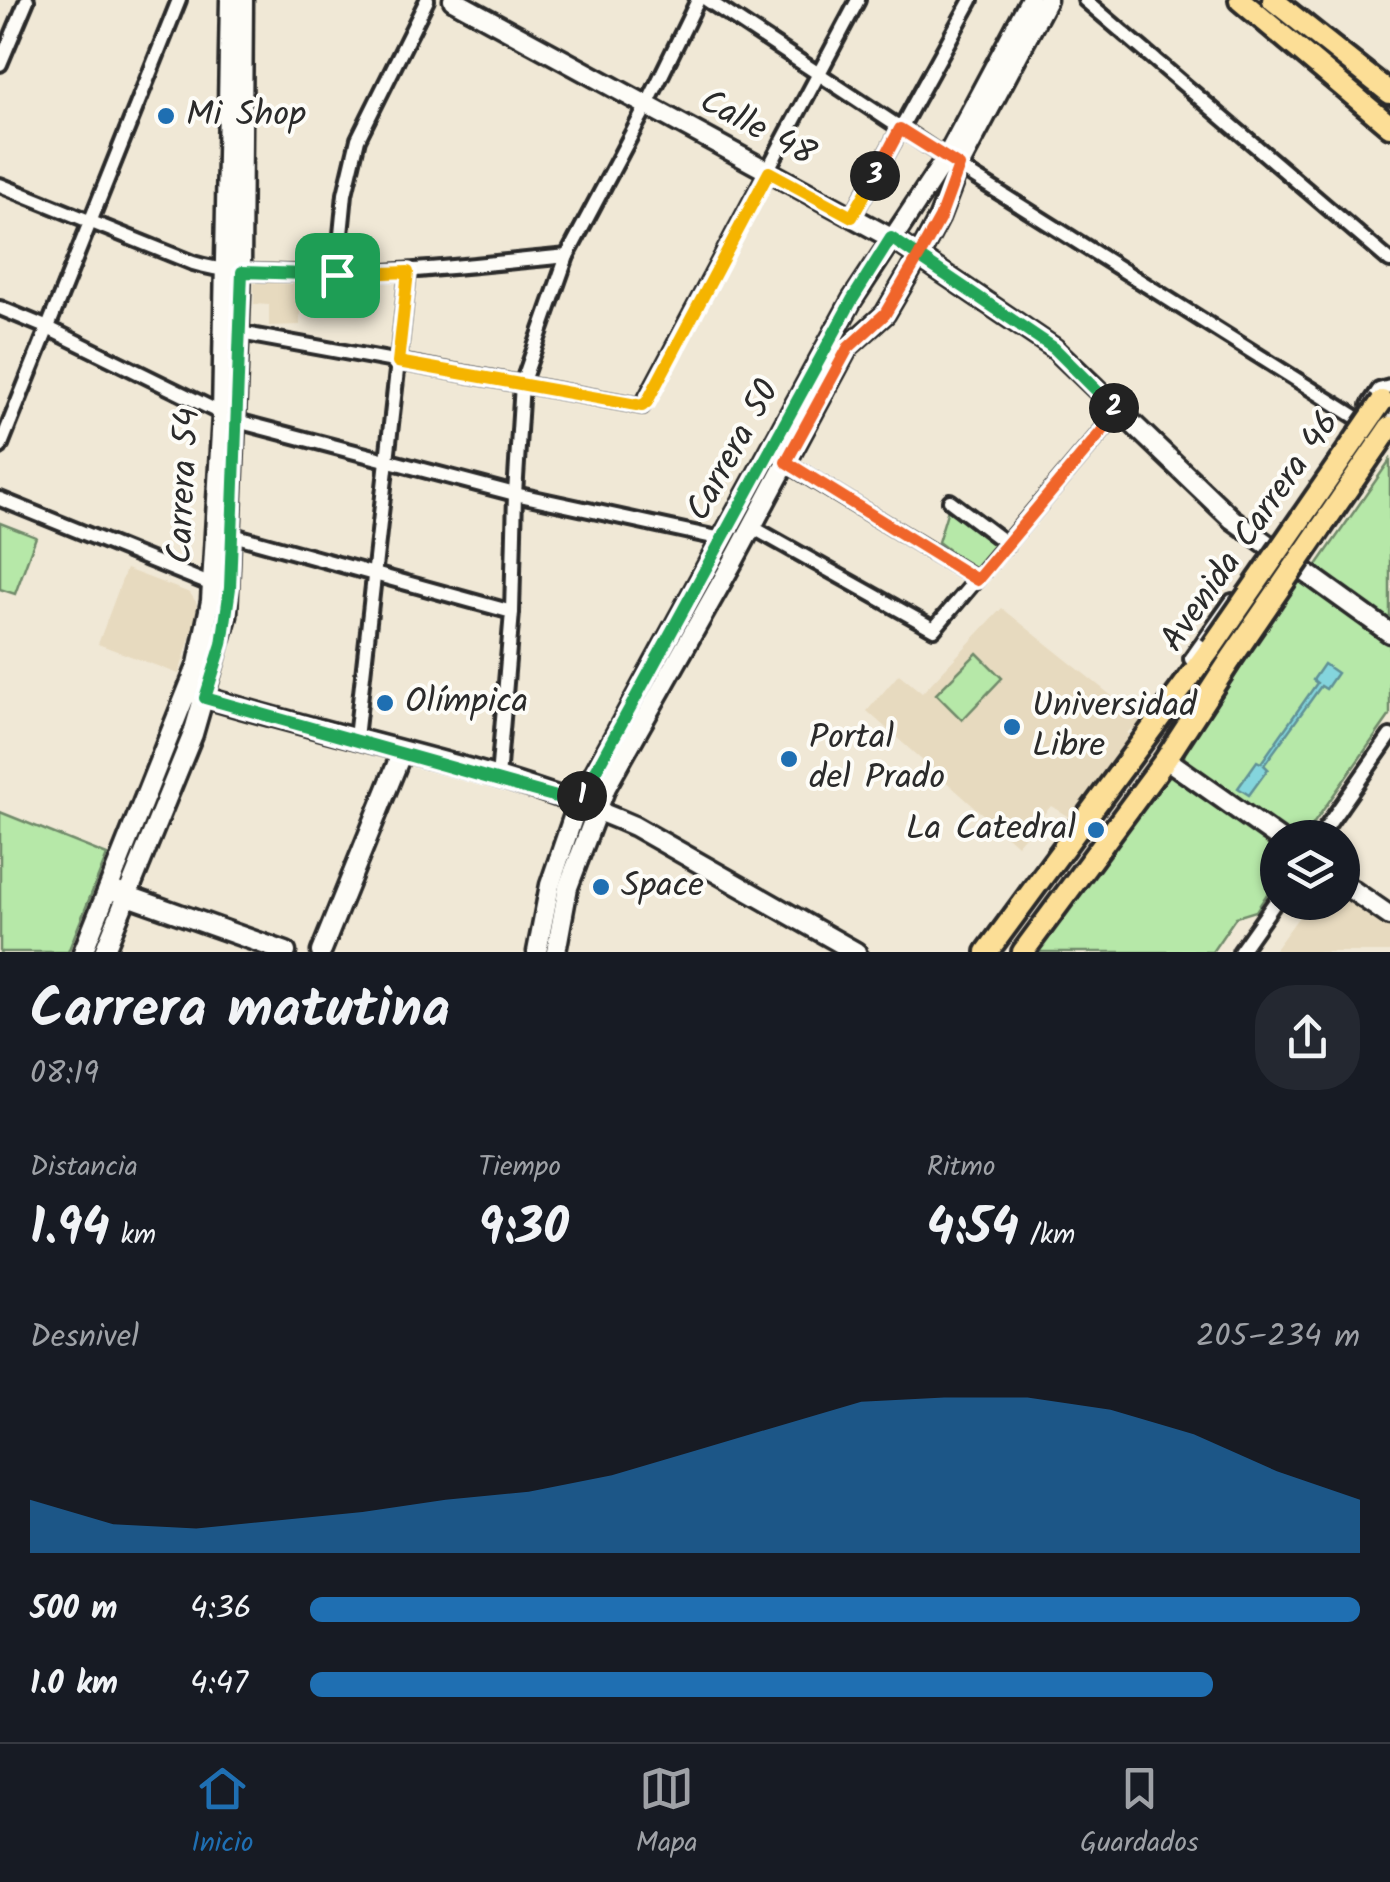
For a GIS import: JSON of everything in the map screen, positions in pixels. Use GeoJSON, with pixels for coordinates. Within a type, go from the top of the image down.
{"type":"FeatureCollection","features":[{"type":"Feature","properties":{"kind":"main road"},"geometry":{"type":"LineString","coordinates":[[1240,0],[1390,126]]}},
{"type":"Feature","properties":{"kind":"main road"},"geometry":{"type":"LineString","coordinates":[[1272,0],[1390,93]]}},
{"type":"Feature","properties":{"kind":"main road","name":"Avenida Carrera 46"},"geometry":{"type":"LineString","coordinates":[[987,952],[1212,646],[1388,393]]}},
{"type":"Feature","properties":{"kind":"main road","name":"Avenida Carrera 46"},"geometry":{"type":"LineString","coordinates":[[1023,952],[1166,759],[1390,427]]}},
{"type":"Feature","properties":{"kind":"street"},"geometry":{"type":"LineString","coordinates":[[0,64],[28,0]]}},
{"type":"Feature","properties":{"kind":"street"},"geometry":{"type":"LineString","coordinates":[[0,447],[7,411],[48,328],[180,0]]}},
{"type":"Feature","properties":{"kind":"street","name":"Carrera 54"},"geometry":{"type":"LineString","coordinates":[[196,695],[240,333],[234,272],[230,0]]}},
{"type":"Feature","properties":{"kind":"street","name":"Carrera 54"},"geometry":{"type":"LineString","coordinates":[[104,952],[118,892],[227,616],[233,534],[230,418],[243,0]]}},
{"type":"Feature","properties":{"kind":"street"},"geometry":{"type":"LineString","coordinates":[[337,275],[345,194],[358,139],[427,0]]}},
{"type":"Feature","properties":{"kind":"street","name":"Calle 48"},"geometry":{"type":"LineString","coordinates":[[453,0],[919,256],[1054,348],[1232,519],[1390,633]]}},
{"type":"Feature","properties":{"kind":"street"},"geometry":{"type":"LineString","coordinates":[[498,778],[512,612],[522,384],[567,256],[698,0]]}},
{"type":"Feature","properties":{"kind":"street"},"geometry":{"type":"LineString","coordinates":[[707,0],[900,129],[1359,419]]}},
{"type":"Feature","properties":{"kind":"street"},"geometry":{"type":"LineString","coordinates":[[240,333],[642,406],[858,0]]}},
{"type":"Feature","properties":{"kind":"street"},"geometry":{"type":"LineString","coordinates":[[852,217],[971,0]]}},
{"type":"Feature","properties":{"kind":"street","name":"Carrera 50"},"geometry":{"type":"LineString","coordinates":[[556,952],[587,806],[752,527],[848,348],[885,314],[919,256],[932,232],[953,162],[1030,0]]}},
{"type":"Feature","properties":{"kind":"street","name":"Carrera 50"},"geometry":{"type":"LineString","coordinates":[[538,952],[550,886],[722,539],[852,300],[909,213],[953,162],[1047,0]]}},
{"type":"Feature","properties":{"kind":"street"},"geometry":{"type":"LineString","coordinates":[[1085,0],[1390,262]]}},
{"type":"Feature","properties":{"kind":"street"},"geometry":{"type":"LineString","coordinates":[[0,185],[193,263],[234,272],[408,272],[567,256]]}},
{"type":"Feature","properties":{"kind":"street"},"geometry":{"type":"LineString","coordinates":[[909,213],[908,223],[914,231],[932,232]]}},
{"type":"Feature","properties":{"kind":"street"},"geometry":{"type":"LineString","coordinates":[[880,257],[890,253],[900,256],[907,264],[908,275]]}},
{"type":"Feature","properties":{"kind":"street"},"geometry":{"type":"LineString","coordinates":[[356,738],[408,272]]}},
{"type":"Feature","properties":{"kind":"street"},"geometry":{"type":"LineString","coordinates":[[0,308],[230,418],[515,494],[722,539]]}},
{"type":"Feature","properties":{"kind":"street"},"geometry":{"type":"LineString","coordinates":[[1168,706],[1188,663],[1379,390],[1388,393]]}},
{"type":"Feature","properties":{"kind":"street"},"geometry":{"type":"LineString","coordinates":[[752,527],[934,629],[1118,412]]}},
{"type":"Feature","properties":{"kind":"street"},"geometry":{"type":"LineString","coordinates":[[1193,720],[1236,664],[1390,439]]}},
{"type":"Feature","properties":{"kind":"street"},"geometry":{"type":"LineString","coordinates":[[786,462],[977,580]]}},
{"type":"Feature","properties":{"kind":"street"},"geometry":{"type":"LineString","coordinates":[[0,499],[212,585]]}},
{"type":"Feature","properties":{"kind":"street"},"geometry":{"type":"LineString","coordinates":[[950,502],[1007,544]]}},
{"type":"Feature","properties":{"kind":"street"},"geometry":{"type":"LineString","coordinates":[[233,534],[512,612]]}},
{"type":"Feature","properties":{"kind":"street"},"geometry":{"type":"LineString","coordinates":[[196,695],[587,806],[634,826],[856,952]]}},
{"type":"Feature","properties":{"kind":"street"},"geometry":{"type":"LineString","coordinates":[[1332,820],[1390,736]]}},
{"type":"Feature","properties":{"kind":"street"},"geometry":{"type":"LineString","coordinates":[[321,952],[402,752]]}},
{"type":"Feature","properties":{"kind":"street"},"geometry":{"type":"LineString","coordinates":[[1166,759],[1260,825]]}},
{"type":"Feature","properties":{"kind":"street"},"geometry":{"type":"LineString","coordinates":[[118,892],[286,952]]}},
{"type":"Feature","properties":{"kind":"street","name":"Carrera 54"},"geometry":{"type":"LineString","coordinates":[[83,952],[118,892]]}},
{"type":"Feature","properties":{"kind":"street"},"geometry":{"type":"LineString","coordinates":[[1360,895],[1390,916]]}},
{"type":"Feature","properties":{"kind":"street"},"geometry":{"type":"LineString","coordinates":[[1240,952],[1263,920]]}},
{"type":"Feature","properties":{"kind":"shaded area"},"geometry":{"type":"Polygon","coordinates":[[[254,281],[301,282],[300,325],[269,326],[269,305],[254,304],[254,281]]]}},
{"type":"Feature","properties":{"kind":"shaded area"},"geometry":{"type":"Polygon","coordinates":[[[126,569],[190,593],[196,602],[198,611],[179,674],[98,644],[126,569]]]}},
{"type":"Feature","properties":{"kind":"shaded area","name":"Universidad Libre"},"geometry":{"type":"Polygon","coordinates":[[[1002,608],[1143,721],[1127,733],[1132,741],[1072,819],[1051,806],[1017,845],[867,711],[899,674],[922,693],[1002,608]]]}},
{"type":"Feature","properties":{"kind":"shaded area"},"geometry":{"type":"Polygon","coordinates":[[[1360,904],[1390,925],[1390,952],[1273,952],[1297,920],[1360,920],[1360,904]]]}},
{"type":"Feature","properties":{"kind":"green space"},"geometry":{"type":"Polygon","coordinates":[[[1390,460],[1390,620],[1315,568],[1390,460]]]}},
{"type":"Feature","properties":{"kind":"green space"},"geometry":{"type":"Polygon","coordinates":[[[949,506],[1002,546],[978,572],[938,542],[949,506]]]}},
{"type":"Feature","properties":{"kind":"green space"},"geometry":{"type":"Polygon","coordinates":[[[0,523],[36,537],[15,594],[0,589],[0,523]]]}},
{"type":"Feature","properties":{"kind":"green space"},"geometry":{"type":"Polygon","coordinates":[[[1299,579],[1390,641],[1390,715],[1316,820],[1264,820],[1183,763],[1185,752],[1299,579]]]}},
{"type":"Feature","properties":{"kind":"green space"},"geometry":{"type":"Polygon","coordinates":[[[977,653],[1002,678],[962,720],[936,694],[977,653]]]}},
{"type":"Feature","properties":{"kind":"green space"},"geometry":{"type":"Polygon","coordinates":[[[1173,772],[1260,831],[1260,905],[1256,911],[1236,917],[1212,952],[1027,952],[1161,779],[1173,772]]]}},
{"type":"Feature","properties":{"kind":"green space"},"geometry":{"type":"Polygon","coordinates":[[[0,812],[107,855],[68,952],[0,952],[0,812]]]}},
{"type":"Feature","properties":{"kind":"water"},"geometry":{"type":"Polygon","coordinates":[[[1324,664],[1337,673],[1326,689],[1321,686],[1264,765],[1268,769],[1249,795],[1238,788],[1257,761],[1261,763],[1317,683],[1313,680],[1324,664]]]}},
{"type":"Feature","properties":{"kind":"place","name":"Mi Shop"},"geometry":{"type":"Point","coordinates":[166,116]}},
{"type":"Feature","properties":{"kind":"place","name":"Olímpica"},"geometry":{"type":"Point","coordinates":[385,703]}},
{"type":"Feature","properties":{"kind":"place","name":"Universidad Libre"},"geometry":{"type":"Point","coordinates":[1012,727]}},
{"type":"Feature","properties":{"kind":"place","name":"Portal del Prado"},"geometry":{"type":"Point","coordinates":[789,759]}},
{"type":"Feature","properties":{"kind":"place","name":"La Catedral"},"geometry":{"type":"Point","coordinates":[1096,830]}},
{"type":"Feature","properties":{"kind":"place","name":"Space"},"geometry":{"type":"Point","coordinates":[601,887]}},
{"type":"Feature","properties":{"kind":"route"},"geometry":{"type":"LineString","coordinates":[[337,275],[242,272],[230,588],[222,644],[205,698],[578,803],[852,300],[891,238],[919,256],[936,267],[1054,348],[1118,412],[977,580],[786,462],[848,348],[885,314],[919,256],[940,218],[959,166],[900,129],[852,217],[769,172],[642,406],[398,362],[408,272],[337,275]]}}]}
